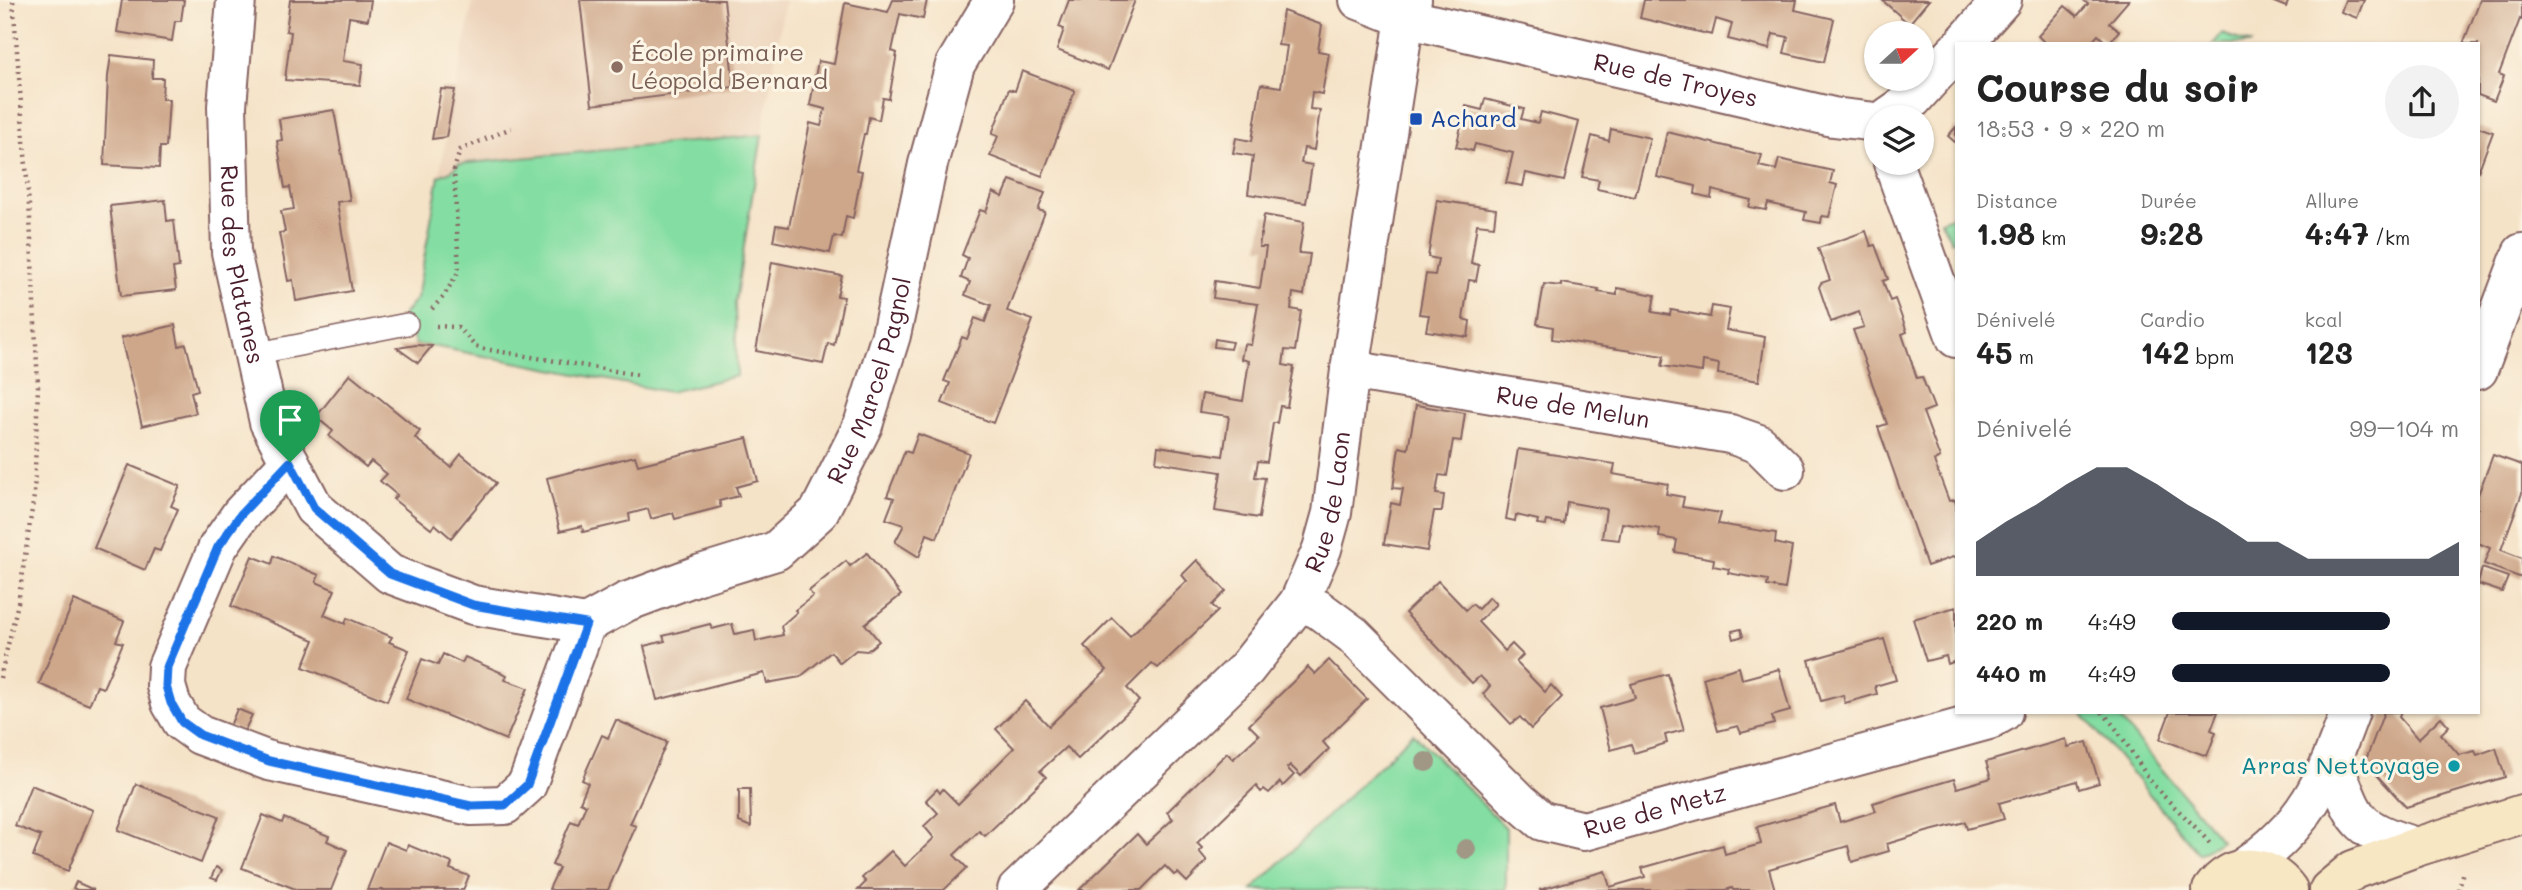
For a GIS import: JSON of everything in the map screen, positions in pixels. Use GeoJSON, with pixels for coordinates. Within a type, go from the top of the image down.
{"type":"FeatureCollection","features":[{"type":"Feature","properties":{"kind":"main road"},"geometry":{"type":"LineString","coordinates":[[2222,880],[2259,868],[2284,884],[2341,880],[2416,847],[2522,814]]}},
{"type":"Feature","properties":{"kind":"street","name":"Rue des Platanes"},"geometry":{"type":"LineString","coordinates":[[236,0],[227,106],[231,252],[269,422],[314,508],[390,574],[473,605],[586,624]]}},
{"type":"Feature","properties":{"kind":"street","name":"Rue Marcel Pagnol"},"geometry":{"type":"LineString","coordinates":[[586,624],[626,602],[701,574],[776,551],[819,512],[863,425],[891,335],[928,164],[955,65],[994,0]]}},
{"type":"Feature","properties":{"kind":"street"},"geometry":{"type":"LineString","coordinates":[[1965,42],[2002,0]]}},
{"type":"Feature","properties":{"kind":"street","name":"Rue de Troyes"},"geometry":{"type":"LineString","coordinates":[[1364,2],[1409,9],[1476,33],[1833,117],[1864,121]]}},
{"type":"Feature","properties":{"kind":"street","name":"Rue de Laon"},"geometry":{"type":"LineString","coordinates":[[1017,890],[1246,669],[1299,602],[1322,549],[1332,513],[1350,370],[1409,9]]}},
{"type":"Feature","properties":{"kind":"street"},"geometry":{"type":"LineString","coordinates":[[1905,105],[1955,52]]}},
{"type":"Feature","properties":{"kind":"street"},"geometry":{"type":"LineString","coordinates":[[1897,175],[1955,335]]}},
{"type":"Feature","properties":{"kind":"street"},"geometry":{"type":"LineString","coordinates":[[2480,365],[2522,253]]}},
{"type":"Feature","properties":{"kind":"street","name":"Rue de Melun"},"geometry":{"type":"LineString","coordinates":[[1350,370],[1730,434],[1759,444],[1785,470]]}},
{"type":"Feature","properties":{"kind":"street"},"geometry":{"type":"LineString","coordinates":[[290,462],[241,514],[218,547],[167,667],[166,686],[171,703],[182,722],[200,735],[283,764],[471,806],[505,805],[527,785],[586,624]]}},
{"type":"Feature","properties":{"kind":"street","name":"Rue de Metz"},"geometry":{"type":"LineString","coordinates":[[1299,602],[1318,609],[1353,635],[1542,821],[1584,831],[1989,720],[2000,714]]}},
{"type":"Feature","properties":{"kind":"street"},"geometry":{"type":"LineString","coordinates":[[2284,884],[2283,863],[2299,820],[2332,760],[2349,714]]}},
{"type":"Feature","properties":{"kind":"street"},"geometry":{"type":"LineString","coordinates":[[2332,760],[2357,820],[2380,836],[2416,847]]}},
{"type":"Feature","properties":{"kind":"street"},"geometry":{"type":"LineString","coordinates":[[2222,880],[2263,855],[2299,820]]}},
{"type":"Feature","properties":{"kind":"lane"},"geometry":{"type":"LineString","coordinates":[[253,354],[407,324]]}},
{"type":"Feature","properties":{"kind":"path"},"geometry":{"type":"LineString","coordinates":[[0,678],[18,603],[34,496],[38,387],[30,218],[13,0]]}},
{"type":"Feature","properties":{"kind":"path"},"geometry":{"type":"LineString","coordinates":[[407,324],[428,313],[443,297],[459,271],[454,170],[460,150],[512,128]]}},
{"type":"Feature","properties":{"kind":"path"},"geometry":{"type":"LineString","coordinates":[[407,324],[458,327],[475,345],[484,349],[639,375]]}},
{"type":"Feature","properties":{"kind":"path"},"geometry":{"type":"LineString","coordinates":[[2104,714],[2120,731],[2127,746],[2155,786],[2202,834],[2222,880]]}},
{"type":"Feature","properties":{"kind":"shaded area","name":"École primaire Léopold Bernard"},"geometry":{"type":"Polygon","coordinates":[[[473,0],[785,0],[762,135],[459,164],[454,170],[439,176],[473,0]]]}},
{"type":"Feature","properties":{"kind":"green space"},"geometry":{"type":"Polygon","coordinates":[[[2222,34],[2246,42],[2215,42],[2222,34]]]}},
{"type":"Feature","properties":{"kind":"green space"},"geometry":{"type":"Polygon","coordinates":[[[762,135],[735,302],[737,376],[669,392],[416,345],[403,315],[417,298],[439,176],[453,170],[458,164],[762,135]]]}},
{"type":"Feature","properties":{"kind":"green space"},"geometry":{"type":"Polygon","coordinates":[[[1955,215],[1955,239],[1951,241],[1941,221],[1955,215]]]}},
{"type":"Feature","properties":{"kind":"green space"},"geometry":{"type":"Polygon","coordinates":[[[2083,714],[2116,714],[2221,840],[2199,854],[2083,714]]]}},
{"type":"Feature","properties":{"kind":"green space"},"geometry":{"type":"Polygon","coordinates":[[[1413,733],[1506,828],[1506,890],[1252,890],[1413,733]]]}},
{"type":"Feature","properties":{"kind":"building"},"geometry":{"type":"Polygon","coordinates":[[[122,0],[184,0],[181,21],[175,21],[172,41],[117,32],[122,0]]]}},
{"type":"Feature","properties":{"kind":"building"},"geometry":{"type":"Polygon","coordinates":[[[290,0],[371,0],[368,20],[349,17],[343,61],[363,64],[360,85],[285,80],[291,32],[286,31],[290,0]]]}},
{"type":"Feature","properties":{"kind":"building"},"geometry":{"type":"Polygon","coordinates":[[[580,0],[724,0],[734,87],[592,105],[580,0]]]}},
{"type":"Feature","properties":{"kind":"building"},"geometry":{"type":"Polygon","coordinates":[[[893,0],[927,0],[923,19],[900,14],[892,51],[897,53],[889,99],[883,98],[879,120],[869,117],[856,170],[862,171],[853,218],[846,216],[842,238],[834,236],[830,253],[773,241],[776,225],[789,227],[810,123],[821,126],[825,109],[810,105],[818,61],[834,64],[845,3],[888,12],[893,0]]]}},
{"type":"Feature","properties":{"kind":"building"},"geometry":{"type":"Polygon","coordinates":[[[1069,0],[1135,0],[1108,70],[1057,50],[1064,29],[1059,27],[1069,0]]]}},
{"type":"Feature","properties":{"kind":"building"},"geometry":{"type":"Polygon","coordinates":[[[1644,0],[1797,0],[1795,10],[1834,19],[1824,62],[1784,53],[1788,37],[1773,34],[1769,49],[1728,39],[1732,24],[1716,19],[1712,35],[1640,18],[1644,0]]]}},
{"type":"Feature","properties":{"kind":"building"},"geometry":{"type":"Polygon","coordinates":[[[1882,0],[1929,0],[1912,21],[1906,21],[1882,0]]]}},
{"type":"Feature","properties":{"kind":"building"},"geometry":{"type":"Polygon","coordinates":[[[2083,0],[2129,0],[2109,23],[2119,31],[2110,42],[2098,35],[2092,42],[2044,42],[2038,36],[2065,6],[2077,16],[2088,4],[2083,0]]]}},
{"type":"Feature","properties":{"kind":"building"},"geometry":{"type":"Polygon","coordinates":[[[2269,0],[2289,0],[2286,7],[2269,0]]]}},
{"type":"Feature","properties":{"kind":"building"},"geometry":{"type":"Polygon","coordinates":[[[2345,0],[2364,0],[2357,18],[2341,12],[2345,0]]]}},
{"type":"Feature","properties":{"kind":"building"},"geometry":{"type":"Polygon","coordinates":[[[2480,0],[2522,0],[2522,20],[2520,19],[2499,74],[2504,76],[2494,101],[2480,96],[2480,42],[2464,42],[2480,0]]]}},
{"type":"Feature","properties":{"kind":"building"},"geometry":{"type":"Polygon","coordinates":[[[1283,11],[1322,25],[1318,51],[1329,53],[1322,94],[1312,92],[1310,109],[1320,110],[1314,150],[1304,148],[1301,163],[1312,165],[1306,203],[1248,194],[1253,156],[1233,153],[1236,138],[1252,141],[1261,84],[1281,87],[1287,46],[1278,45],[1283,11]]]}},
{"type":"Feature","properties":{"kind":"building"},"geometry":{"type":"Polygon","coordinates":[[[111,55],[153,60],[152,78],[163,78],[162,99],[169,99],[166,147],[160,147],[159,168],[104,165],[111,55]]]}},
{"type":"Feature","properties":{"kind":"building"},"geometry":{"type":"Polygon","coordinates":[[[1022,71],[1075,91],[1042,176],[990,156],[998,136],[992,134],[1009,89],[1015,91],[1022,71]]]}},
{"type":"Feature","properties":{"kind":"building"},"geometry":{"type":"Polygon","coordinates":[[[441,89],[455,90],[446,137],[432,139],[441,89]]]}},
{"type":"Feature","properties":{"kind":"building"},"geometry":{"type":"Polygon","coordinates":[[[1485,99],[1524,109],[1521,119],[1538,123],[1541,112],[1579,122],[1564,181],[1526,173],[1523,186],[1506,183],[1513,153],[1475,144],[1473,151],[1456,147],[1466,106],[1482,110],[1485,99]]]}},
{"type":"Feature","properties":{"kind":"building"},"geometry":{"type":"Polygon","coordinates":[[[334,110],[350,200],[337,202],[352,291],[296,301],[293,280],[288,281],[279,233],[285,232],[281,211],[294,209],[290,187],[285,188],[277,141],[282,140],[279,119],[334,110]]]}},
{"type":"Feature","properties":{"kind":"building"},"geometry":{"type":"Polygon","coordinates":[[[1955,128],[1955,142],[1948,136],[1955,128]]]}},
{"type":"Feature","properties":{"kind":"building"},"geometry":{"type":"Polygon","coordinates":[[[2480,128],[2493,132],[2480,167],[2480,128]]]}},
{"type":"Feature","properties":{"kind":"building"},"geometry":{"type":"Polygon","coordinates":[[[1611,129],[1650,138],[1635,197],[1597,189],[1599,180],[1582,177],[1592,136],[1609,141],[1611,129]]]}},
{"type":"Feature","properties":{"kind":"building"},"geometry":{"type":"Polygon","coordinates":[[[1667,132],[1762,155],[1759,166],[1776,170],[1779,159],[1833,171],[1830,183],[1837,185],[1829,217],[1822,216],[1821,223],[1804,220],[1806,212],[1768,203],[1766,210],[1749,207],[1751,200],[1712,190],[1711,198],[1695,194],[1696,186],[1657,177],[1667,132]]]}},
{"type":"Feature","properties":{"kind":"building"},"geometry":{"type":"Polygon","coordinates":[[[1010,180],[1045,193],[1038,210],[1045,212],[1007,311],[1033,320],[993,423],[942,403],[950,383],[944,381],[962,337],[967,339],[975,318],[985,322],[991,305],[965,295],[970,282],[961,278],[968,258],[962,255],[980,210],[986,212],[993,192],[1003,197],[1010,180]]]}},
{"type":"Feature","properties":{"kind":"building"},"geometry":{"type":"Polygon","coordinates":[[[165,200],[167,221],[174,220],[179,267],[173,268],[176,290],[121,296],[110,206],[165,200]]]}},
{"type":"Feature","properties":{"kind":"building"},"geometry":{"type":"Polygon","coordinates":[[[1437,200],[1496,209],[1494,226],[1477,224],[1471,263],[1479,265],[1476,281],[1469,280],[1463,319],[1470,321],[1468,337],[1426,331],[1429,315],[1419,314],[1426,274],[1435,275],[1438,259],[1428,257],[1437,200]]]}},
{"type":"Feature","properties":{"kind":"building"},"geometry":{"type":"Polygon","coordinates":[[[1264,215],[1304,222],[1299,253],[1310,254],[1304,295],[1293,293],[1291,309],[1301,311],[1295,351],[1285,350],[1283,365],[1294,367],[1287,407],[1280,406],[1277,423],[1273,423],[1267,462],[1258,461],[1255,477],[1265,478],[1259,518],[1215,511],[1221,472],[1156,462],[1158,446],[1223,456],[1229,416],[1199,412],[1202,394],[1243,401],[1249,361],[1241,359],[1244,344],[1251,345],[1258,304],[1213,298],[1215,281],[1260,288],[1266,247],[1259,247],[1264,215]]]}},
{"type":"Feature","properties":{"kind":"building"},"geometry":{"type":"Polygon","coordinates":[[[1866,231],[1871,246],[1875,245],[1888,279],[1883,281],[1890,301],[1895,299],[1907,332],[1902,334],[1917,378],[1922,377],[1934,408],[1923,412],[1940,458],[1934,461],[1949,501],[1955,500],[1955,556],[1927,566],[1878,427],[1887,424],[1853,330],[1864,327],[1859,312],[1831,322],[1819,287],[1821,283],[1830,280],[1818,248],[1866,231]]]}},
{"type":"Feature","properties":{"kind":"building"},"geometry":{"type":"Polygon","coordinates":[[[772,262],[842,276],[837,296],[844,297],[834,345],[828,343],[823,364],[756,351],[772,262]]]}},
{"type":"Feature","properties":{"kind":"building"},"geometry":{"type":"Polygon","coordinates":[[[1561,283],[1617,295],[1617,288],[1655,295],[1652,312],[1670,315],[1671,310],[1710,317],[1712,306],[1730,309],[1726,330],[1765,337],[1759,381],[1718,374],[1719,364],[1703,361],[1702,372],[1662,366],[1664,356],[1552,339],[1553,327],[1537,324],[1544,284],[1561,286],[1561,283]]]}},
{"type":"Feature","properties":{"kind":"building"},"geometry":{"type":"Polygon","coordinates":[[[175,325],[179,346],[186,344],[198,390],[191,392],[196,413],[142,426],[121,338],[175,325]]]}},
{"type":"Feature","properties":{"kind":"building"},"geometry":{"type":"Polygon","coordinates":[[[1215,339],[1232,342],[1230,349],[1214,347],[1215,339]]]}},
{"type":"Feature","properties":{"kind":"building"},"geometry":{"type":"Polygon","coordinates":[[[432,346],[418,363],[397,348],[432,346]]]}},
{"type":"Feature","properties":{"kind":"building"},"geometry":{"type":"Polygon","coordinates":[[[350,374],[420,431],[415,438],[451,467],[461,454],[496,483],[451,538],[435,524],[431,529],[393,499],[397,495],[380,481],[387,474],[371,461],[366,467],[329,436],[333,431],[316,417],[350,374]]]}},
{"type":"Feature","properties":{"kind":"building"},"geometry":{"type":"Polygon","coordinates":[[[1416,405],[1465,413],[1461,441],[1453,440],[1447,476],[1439,475],[1436,494],[1444,495],[1442,511],[1434,511],[1427,551],[1384,544],[1391,503],[1400,505],[1403,489],[1393,488],[1399,447],[1408,449],[1416,405]]]}},
{"type":"Feature","properties":{"kind":"building"},"geometry":{"type":"Polygon","coordinates":[[[918,434],[969,453],[937,538],[927,534],[919,557],[895,542],[904,525],[886,519],[894,498],[887,496],[905,451],[911,453],[918,434]]]}},
{"type":"Feature","properties":{"kind":"building"},"geometry":{"type":"Polygon","coordinates":[[[747,438],[758,481],[736,487],[739,496],[719,501],[721,507],[675,519],[673,513],[651,519],[648,509],[629,514],[630,521],[583,532],[582,526],[560,531],[547,478],[635,456],[638,465],[747,438]]]}},
{"type":"Feature","properties":{"kind":"building"},"geometry":{"type":"Polygon","coordinates":[[[1518,449],[1615,464],[1613,474],[1668,484],[1666,494],[1684,497],[1682,507],[1721,513],[1718,524],[1776,533],[1775,543],[1792,547],[1785,589],[1767,586],[1768,580],[1728,573],[1729,569],[1713,566],[1714,559],[1675,552],[1677,540],[1659,537],[1660,529],[1622,523],[1619,540],[1602,538],[1606,509],[1567,502],[1564,524],[1547,521],[1546,525],[1537,524],[1538,520],[1516,515],[1515,521],[1506,519],[1518,449]]]}},
{"type":"Feature","properties":{"kind":"building"},"geometry":{"type":"Polygon","coordinates":[[[2493,455],[2522,465],[2522,493],[2501,550],[2522,558],[2522,578],[2484,564],[2490,548],[2480,544],[2480,490],[2493,455]]]}},
{"type":"Feature","properties":{"kind":"building"},"geometry":{"type":"Polygon","coordinates":[[[129,465],[180,486],[171,506],[178,509],[160,551],[154,549],[145,570],[94,548],[129,465]]]}},
{"type":"Feature","properties":{"kind":"building"},"geometry":{"type":"Polygon","coordinates":[[[867,553],[901,595],[865,624],[879,641],[867,651],[856,650],[840,663],[831,652],[800,677],[767,683],[764,673],[657,700],[644,646],[665,641],[663,636],[710,624],[712,629],[732,624],[735,634],[754,630],[756,641],[783,635],[781,626],[813,596],[809,591],[846,561],[850,566],[867,553]]]}},
{"type":"Feature","properties":{"kind":"building"},"geometry":{"type":"Polygon","coordinates":[[[252,556],[272,564],[274,556],[319,575],[316,582],[335,590],[324,615],[345,624],[347,618],[392,637],[389,642],[409,650],[387,701],[303,667],[314,640],[231,606],[252,556]]]}},
{"type":"Feature","properties":{"kind":"building"},"geometry":{"type":"Polygon","coordinates":[[[1197,560],[1226,591],[1212,605],[1218,611],[1158,668],[1152,663],[1127,688],[1139,701],[1078,759],[1066,747],[1040,771],[1046,777],[985,836],[979,831],[954,855],[967,868],[944,890],[858,890],[866,882],[862,878],[891,851],[905,866],[934,838],[924,826],[938,813],[926,800],[937,789],[940,793],[943,789],[958,804],[1014,748],[996,729],[1025,701],[1049,726],[1107,670],[1084,646],[1112,618],[1130,636],[1187,581],[1182,575],[1197,560]]]}},
{"type":"Feature","properties":{"kind":"building"},"geometry":{"type":"Polygon","coordinates":[[[2482,568],[2508,577],[2502,592],[2480,585],[2482,568]]]}},
{"type":"Feature","properties":{"kind":"building"},"geometry":{"type":"Polygon","coordinates":[[[1438,581],[1466,610],[1472,604],[1478,609],[1489,597],[1496,604],[1478,622],[1505,651],[1512,644],[1523,655],[1516,662],[1545,692],[1551,685],[1562,697],[1531,729],[1520,717],[1511,724],[1483,694],[1490,686],[1480,676],[1472,683],[1405,613],[1438,581]]]}},
{"type":"Feature","properties":{"kind":"building"},"geometry":{"type":"Polygon","coordinates":[[[74,600],[124,621],[116,641],[123,643],[103,688],[97,686],[89,705],[39,684],[74,600]]]}},
{"type":"Feature","properties":{"kind":"building"},"geometry":{"type":"Polygon","coordinates":[[[1955,607],[1955,661],[1948,664],[1946,656],[1926,661],[1913,619],[1955,607]]]}},
{"type":"Feature","properties":{"kind":"building"},"geometry":{"type":"Polygon","coordinates":[[[1741,629],[1743,636],[1734,639],[1732,631],[1741,629]]]}},
{"type":"Feature","properties":{"kind":"building"},"geometry":{"type":"Polygon","coordinates":[[[1884,639],[1896,680],[1875,686],[1877,694],[1845,703],[1843,695],[1821,701],[1809,660],[1884,639]]]}},
{"type":"Feature","properties":{"kind":"building"},"geometry":{"type":"Polygon","coordinates":[[[443,654],[462,663],[465,657],[507,675],[505,680],[528,688],[506,740],[406,699],[422,659],[438,665],[443,654]]]}},
{"type":"Feature","properties":{"kind":"building"},"geometry":{"type":"Polygon","coordinates":[[[1329,660],[1367,699],[1323,742],[1329,749],[1301,776],[1290,765],[1287,768],[1294,775],[1283,786],[1280,782],[1269,793],[1264,789],[1261,792],[1256,786],[1197,843],[1202,848],[1199,851],[1207,861],[1187,882],[1165,866],[1141,890],[1079,890],[1137,834],[1146,844],[1173,819],[1167,812],[1227,753],[1233,759],[1259,735],[1249,725],[1308,667],[1315,674],[1329,660]]]}},
{"type":"Feature","properties":{"kind":"building"},"geometry":{"type":"Polygon","coordinates":[[[1739,667],[1742,679],[1779,669],[1790,711],[1772,716],[1774,724],[1741,733],[1738,726],[1718,731],[1703,678],[1739,667]]]}},
{"type":"Feature","properties":{"kind":"building"},"geometry":{"type":"Polygon","coordinates":[[[1668,674],[1684,730],[1665,735],[1667,743],[1634,753],[1631,744],[1611,750],[1600,708],[1635,698],[1631,684],[1668,674]]]}},
{"type":"Feature","properties":{"kind":"building"},"geometry":{"type":"Polygon","coordinates":[[[237,709],[252,715],[244,732],[230,726],[237,709]]]}},
{"type":"Feature","properties":{"kind":"building"},"geometry":{"type":"Polygon","coordinates":[[[2169,714],[2217,714],[2211,730],[2216,732],[2207,756],[2160,739],[2169,714]]]}},
{"type":"Feature","properties":{"kind":"building","name":"Arras Nettoyage"},"geometry":{"type":"Polygon","coordinates":[[[2383,714],[2400,714],[2399,717],[2418,739],[2441,717],[2449,726],[2441,734],[2459,755],[2475,751],[2477,755],[2496,748],[2505,777],[2406,807],[2365,762],[2383,714]]]}},
{"type":"Feature","properties":{"kind":"building"},"geometry":{"type":"Polygon","coordinates":[[[616,720],[667,742],[630,824],[636,826],[608,890],[549,889],[559,868],[552,865],[571,821],[578,824],[586,805],[580,802],[588,783],[582,780],[602,735],[608,738],[616,720]]]}},
{"type":"Feature","properties":{"kind":"building"},"geometry":{"type":"Polygon","coordinates":[[[2066,739],[2068,747],[2087,742],[2099,783],[2079,789],[2077,781],[1999,803],[2004,819],[1967,829],[1965,822],[1926,832],[1887,844],[1889,851],[1852,862],[1848,846],[1769,869],[1775,890],[1539,890],[1605,871],[1610,887],[1645,877],[1642,868],[1723,845],[1725,854],[1761,844],[1757,827],[1835,805],[1840,822],[1876,811],[1873,803],[1954,779],[1957,788],[1991,778],[1986,762],[2066,739]]]}},
{"type":"Feature","properties":{"kind":"building"},"geometry":{"type":"Polygon","coordinates":[[[136,784],[219,816],[201,863],[118,830],[136,784]]]}},
{"type":"Feature","properties":{"kind":"building"},"geometry":{"type":"Polygon","coordinates":[[[31,785],[93,810],[68,871],[33,857],[41,836],[15,826],[31,785]]]}},
{"type":"Feature","properties":{"kind":"building"},"geometry":{"type":"Polygon","coordinates":[[[739,789],[750,789],[751,827],[739,822],[739,789]]]}},
{"type":"Feature","properties":{"kind":"building"},"geometry":{"type":"Polygon","coordinates":[[[263,815],[282,823],[284,818],[329,836],[327,841],[347,850],[331,890],[298,890],[242,868],[263,815]]]}},
{"type":"Feature","properties":{"kind":"building"},"geometry":{"type":"Polygon","coordinates":[[[386,842],[406,850],[408,845],[452,863],[450,869],[469,876],[463,890],[367,890],[386,842]]]}},
{"type":"Feature","properties":{"kind":"building"},"geometry":{"type":"Polygon","coordinates":[[[216,867],[222,870],[217,880],[211,878],[216,867]]]}},
{"type":"Feature","properties":{"kind":"building"},"geometry":{"type":"Polygon","coordinates":[[[76,882],[94,890],[77,890],[73,888],[76,882]]]}},
{"type":"Feature","properties":{"kind":"place","name":"École primaire Léopold Bernard"},"geometry":{"type":"Point","coordinates":[617,67]}},
{"type":"Feature","properties":{"kind":"place","name":"Achard"},"geometry":{"type":"Point","coordinates":[1416,119]}},
{"type":"Feature","properties":{"kind":"place","name":"Arras Nettoyage"},"geometry":{"type":"Point","coordinates":[2454,766]}},
{"type":"Feature","properties":{"kind":"route"},"geometry":{"type":"LineString","coordinates":[[290,462],[314,508],[390,574],[473,605],[586,624],[527,785],[505,805],[471,806],[269,761],[200,735],[182,722],[171,703],[166,686],[167,667],[218,547],[241,514],[290,462]]}}]}
